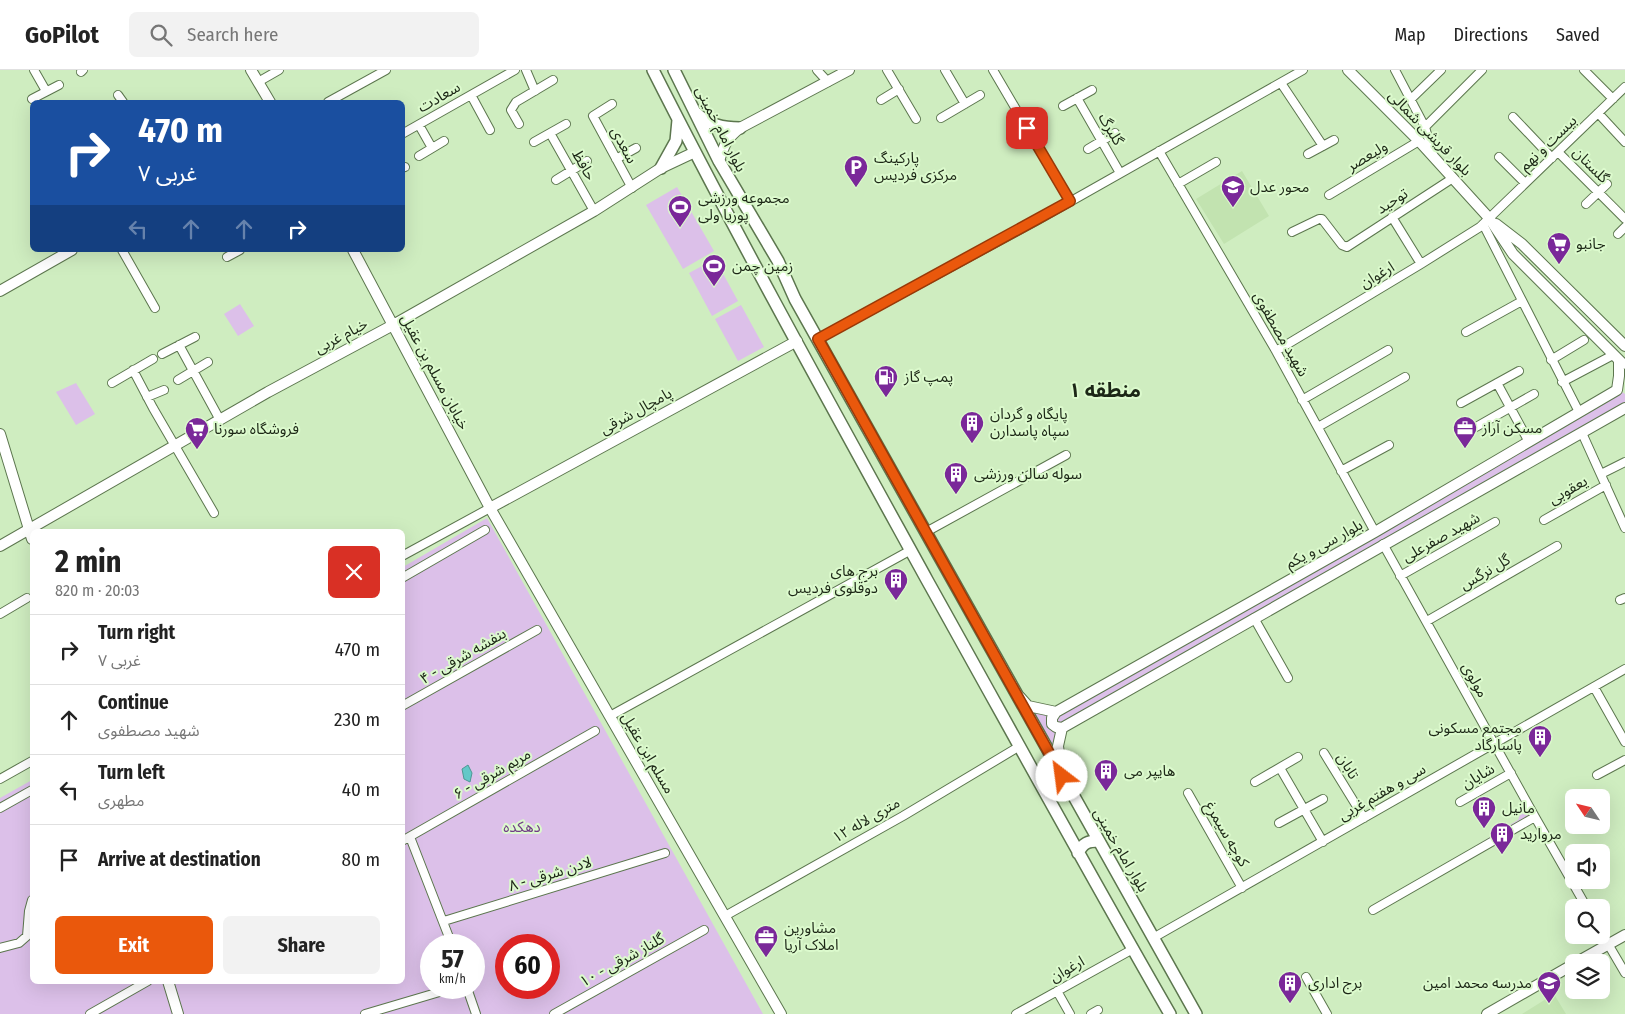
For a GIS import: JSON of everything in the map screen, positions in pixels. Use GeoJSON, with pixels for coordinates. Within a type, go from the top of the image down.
{"type":"FeatureCollection","features":[{"type":"Feature","properties":{"kind":"main road"},"geometry":{"type":"LineString","coordinates":[[653,70],[796,341],[1078,853],[1170,1014]]}},
{"type":"Feature","properties":{"kind":"main road","name":"بلوار امام خمینی"},"geometry":{"type":"LineString","coordinates":[[674,70],[720,161],[778,261],[795,299],[1196,1014]]}},
{"type":"Feature","properties":{"kind":"main road"},"geometry":{"type":"LineString","coordinates":[[693,110],[704,119],[720,127],[740,128]]}},
{"type":"Feature","properties":{"kind":"main road"},"geometry":{"type":"LineString","coordinates":[[661,168],[676,141],[678,120]]}},
{"type":"Feature","properties":{"kind":"main road"},"geometry":{"type":"LineString","coordinates":[[758,270],[770,273],[778,261]]}},
{"type":"Feature","properties":{"kind":"main road"},"geometry":{"type":"LineString","coordinates":[[1066,831],[1079,832],[1087,822]]}},
{"type":"Feature","properties":{"kind":"main road"},"geometry":{"type":"LineString","coordinates":[[1078,853],[1086,842],[1098,841]]}},
{"type":"Feature","properties":{"kind":"street"},"geometry":{"type":"LineString","coordinates":[[34,70],[46,92]]}},
{"type":"Feature","properties":{"kind":"street"},"geometry":{"type":"LineString","coordinates":[[251,70],[269,100]]}},
{"type":"Feature","properties":{"kind":"street"},"geometry":{"type":"LineString","coordinates":[[258,82],[279,70]]}},
{"type":"Feature","properties":{"kind":"street"},"geometry":{"type":"LineString","coordinates":[[332,100],[386,70]]}},
{"type":"Feature","properties":{"kind":"street","name":"سعادت"},"geometry":{"type":"LineString","coordinates":[[405,132],[515,70]]}},
{"type":"Feature","properties":{"kind":"street"},"geometry":{"type":"LineString","coordinates":[[526,70],[535,91]]}},
{"type":"Feature","properties":{"kind":"street"},"geometry":{"type":"LineString","coordinates":[[816,70],[828,82]]}},
{"type":"Feature","properties":{"kind":"street"},"geometry":{"type":"LineString","coordinates":[[720,161],[724,146],[730,136],[740,128],[849,70]]}},
{"type":"Feature","properties":{"kind":"street"},"geometry":{"type":"LineString","coordinates":[[888,70],[916,118]]}},
{"type":"Feature","properties":{"kind":"street"},"geometry":{"type":"LineString","coordinates":[[945,70],[965,104]]}},
{"type":"Feature","properties":{"kind":"street"},"geometry":{"type":"LineString","coordinates":[[993,70],[1070,201]]}},
{"type":"Feature","properties":{"kind":"street"},"geometry":{"type":"LineString","coordinates":[[818,339],[1036,221],[1303,70]]}},
{"type":"Feature","properties":{"kind":"street","name":"بلوار قریشی شمالی"},"geometry":{"type":"LineString","coordinates":[[1348,70],[1453,178],[1514,254],[1619,361]]}},
{"type":"Feature","properties":{"kind":"street"},"geometry":{"type":"LineString","coordinates":[[1395,70],[1425,127],[1434,157]]}},
{"type":"Feature","properties":{"kind":"street"},"geometry":{"type":"LineString","coordinates":[[1410,100],[1441,70]]}},
{"type":"Feature","properties":{"kind":"street"},"geometry":{"type":"LineString","coordinates":[[1425,127],[1482,70]]}},
{"type":"Feature","properties":{"kind":"street"},"geometry":{"type":"LineString","coordinates":[[1584,70],[1613,99]]}},
{"type":"Feature","properties":{"kind":"street"},"geometry":{"type":"LineString","coordinates":[[519,124],[511,110],[516,102],[553,80]]}},
{"type":"Feature","properties":{"kind":"street"},"geometry":{"type":"LineString","coordinates":[[1281,83],[1323,146]]}},
{"type":"Feature","properties":{"kind":"street"},"geometry":{"type":"LineString","coordinates":[[32,99],[59,85]]}},
{"type":"Feature","properties":{"kind":"street","name":"بیست و نهم"},"geometry":{"type":"LineString","coordinates":[[1486,221],[1625,87]]}},
{"type":"Feature","properties":{"kind":"street"},"geometry":{"type":"LineString","coordinates":[[881,100],[899,89]]}},
{"type":"Feature","properties":{"kind":"street"},"geometry":{"type":"LineString","coordinates":[[1063,106],[1092,90]]}},
{"type":"Feature","properties":{"kind":"street"},"geometry":{"type":"LineString","coordinates":[[118,95],[122,100]]}},
{"type":"Feature","properties":{"kind":"street"},"geometry":{"type":"LineString","coordinates":[[471,95],[490,130]]}},
{"type":"Feature","properties":{"kind":"street"},"geometry":{"type":"LineString","coordinates":[[941,118],[980,95]]}},
{"type":"Feature","properties":{"kind":"street","name":"گلبرگ"},"geometry":{"type":"LineString","coordinates":[[1077,98],[1120,173]]}},
{"type":"Feature","properties":{"kind":"street","name":"سعدی"},"geometry":{"type":"LineString","coordinates":[[612,104],[593,116],[632,188]]}},
{"type":"Feature","properties":{"kind":"street"},"geometry":{"type":"LineString","coordinates":[[1598,113],[1625,142]]}},
{"type":"Feature","properties":{"kind":"street","name":"گلستان"},"geometry":{"type":"LineString","coordinates":[[1513,117],[1599,192],[1625,219]]}},
{"type":"Feature","properties":{"kind":"street"},"geometry":{"type":"LineString","coordinates":[[534,142],[566,124]]}},
{"type":"Feature","properties":{"kind":"street"},"geometry":{"type":"LineString","coordinates":[[419,125],[432,148]]}},
{"type":"Feature","properties":{"kind":"street","name":"حافظ"},"geometry":{"type":"LineString","coordinates":[[550,133],[594,211]]}},
{"type":"Feature","properties":{"kind":"street"},"geometry":{"type":"LineString","coordinates":[[1088,149],[1115,133]]}},
{"type":"Feature","properties":{"kind":"street"},"geometry":{"type":"LineString","coordinates":[[1308,154],[1334,140]]}},
{"type":"Feature","properties":{"kind":"street"},"geometry":{"type":"LineString","coordinates":[[419,156],[444,141]]}},
{"type":"Feature","properties":{"kind":"street","name":"ولیعصر"},"geometry":{"type":"LineString","coordinates":[[1329,195],[1419,141]]}},
{"type":"Feature","properties":{"kind":"street"},"geometry":{"type":"LineString","coordinates":[[616,159],[636,148]]}},
{"type":"Feature","properties":{"kind":"street","name":"شهید مصطفوی"},"geometry":{"type":"LineString","coordinates":[[1159,151],[1276,351],[1375,532]]}},
{"type":"Feature","properties":{"kind":"street","name":"خیام غربی"},"geometry":{"type":"LineString","coordinates":[[39,529],[220,420],[594,211],[661,168],[695,152]]}},
{"type":"Feature","properties":{"kind":"street"},"geometry":{"type":"LineString","coordinates":[[1499,157],[1526,183]]}},
{"type":"Feature","properties":{"kind":"street"},"geometry":{"type":"LineString","coordinates":[[556,180],[586,161]]}},
{"type":"Feature","properties":{"kind":"street"},"geometry":{"type":"LineString","coordinates":[[1178,184],[1216,162]]}},
{"type":"Feature","properties":{"kind":"street","name":"توحید"},"geometry":{"type":"LineString","coordinates":[[1292,232],[1322,219],[1345,247],[1453,178]]}},
{"type":"Feature","properties":{"kind":"street"},"geometry":{"type":"LineString","coordinates":[[1586,204],[1607,184]]}},
{"type":"Feature","properties":{"kind":"street"},"geometry":{"type":"LineString","coordinates":[[1392,217],[1421,264]]}},
{"type":"Feature","properties":{"kind":"street"},"geometry":{"type":"LineString","coordinates":[[1486,221],[1503,264],[1579,412]]}},
{"type":"Feature","properties":{"kind":"street","name":"بلوار قریشی شمالی"},"geometry":{"type":"LineString","coordinates":[[1486,221],[1522,244],[1625,346]]}},
{"type":"Feature","properties":{"kind":"street","name":"ارغوان"},"geometry":{"type":"LineString","coordinates":[[1276,351],[1421,264],[1486,221]]}},
{"type":"Feature","properties":{"kind":"street"},"geometry":{"type":"LineString","coordinates":[[1618,234],[1625,227]]}},
{"type":"Feature","properties":{"kind":"street"},"geometry":{"type":"LineString","coordinates":[[1503,264],[1514,254],[1515,246],[1522,244]]}},
{"type":"Feature","properties":{"kind":"street"},"geometry":{"type":"LineString","coordinates":[[0,291],[68,252]]}},
{"type":"Feature","properties":{"kind":"street"},"geometry":{"type":"LineString","coordinates":[[123,252],[155,308]]}},
{"type":"Feature","properties":{"kind":"street"},"geometry":{"type":"LineString","coordinates":[[227,257],[236,252]]}},
{"type":"Feature","properties":{"kind":"street","name":"خیابان مسلم بن عقیل"},"geometry":{"type":"LineString","coordinates":[[354,252],[490,508]]}},
{"type":"Feature","properties":{"kind":"street"},"geometry":{"type":"LineString","coordinates":[[1466,332],[1522,301]]}},
{"type":"Feature","properties":{"kind":"street"},"geometry":{"type":"LineString","coordinates":[[162,354],[195,336]]}},
{"type":"Feature","properties":{"kind":"street"},"geometry":{"type":"LineString","coordinates":[[1551,360],[1584,340]]}},
{"type":"Feature","properties":{"kind":"street","name":"پامچال شرقی"},"geometry":{"type":"LineString","coordinates":[[490,508],[796,341]]}},
{"type":"Feature","properties":{"kind":"street"},"geometry":{"type":"LineString","coordinates":[[179,345],[220,420]]}},
{"type":"Feature","properties":{"kind":"street"},"geometry":{"type":"LineString","coordinates":[[1302,400],[1388,350]]}},
{"type":"Feature","properties":{"kind":"street"},"geometry":{"type":"LineString","coordinates":[[112,383],[153,359]]}},
{"type":"Feature","properties":{"kind":"street"},"geometry":{"type":"LineString","coordinates":[[1562,382],[1619,361]]}},
{"type":"Feature","properties":{"kind":"street","name":"بلوار سی و یکم"},"geometry":{"type":"LineString","coordinates":[[1056,712],[1375,532],[1579,412],[1621,390],[1619,361]]}},
{"type":"Feature","properties":{"kind":"street"},"geometry":{"type":"LineString","coordinates":[[178,380],[208,362]]}},
{"type":"Feature","properties":{"kind":"street"},"geometry":{"type":"LineString","coordinates":[[133,370],[214,514]]}},
{"type":"Feature","properties":{"kind":"street"},"geometry":{"type":"LineString","coordinates":[[1461,403],[1519,371]]}},
{"type":"Feature","properties":{"kind":"street"},"geometry":{"type":"LineString","coordinates":[[1318,428],[1405,377]]}},
{"type":"Feature","properties":{"kind":"street"},"geometry":{"type":"LineString","coordinates":[[1497,383],[1529,442]]}},
{"type":"Feature","properties":{"kind":"street"},"geometry":{"type":"LineString","coordinates":[[147,397],[164,390]]}},
{"type":"Feature","properties":{"kind":"street"},"geometry":{"type":"LineString","coordinates":[[1476,426],[1534,394]]}},
{"type":"Feature","properties":{"kind":"street","name":"بلوار سی و یکم"},"geometry":{"type":"LineString","coordinates":[[1062,728],[1625,408]]}},
{"type":"Feature","properties":{"kind":"street"},"geometry":{"type":"LineString","coordinates":[[1582,432],[1623,517],[1625,528]]}},
{"type":"Feature","properties":{"kind":"street"},"geometry":{"type":"LineString","coordinates":[[0,434],[30,531]]}},
{"type":"Feature","properties":{"kind":"street"},"geometry":{"type":"LineString","coordinates":[[1341,470],[1389,445]]}},
{"type":"Feature","properties":{"kind":"street"},"geometry":{"type":"LineString","coordinates":[[926,532],[1066,455]]}},
{"type":"Feature","properties":{"kind":"street"},"geometry":{"type":"LineString","coordinates":[[1601,474],[1625,462]]}},
{"type":"Feature","properties":{"kind":"street","name":"یعقوبی"},"geometry":{"type":"LineString","coordinates":[[1544,520],[1606,485]]}},
{"type":"Feature","properties":{"kind":"street"},"geometry":{"type":"LineString","coordinates":[[405,554],[490,508]]}},
{"type":"Feature","properties":{"kind":"street","name":"مسلم ابن عقیل"},"geometry":{"type":"LineString","coordinates":[[490,508],[781,1014]]}},
{"type":"Feature","properties":{"kind":"street","name":"شهید صفرعلی"},"geometry":{"type":"LineString","coordinates":[[1400,576],[1495,522]]}},
{"type":"Feature","properties":{"kind":"street"},"geometry":{"type":"LineString","coordinates":[[405,576],[485,530]]}},
{"type":"Feature","properties":{"kind":"street","name":"خیام غربی"},"geometry":{"type":"LineString","coordinates":[[0,546],[30,534]]}},
{"type":"Feature","properties":{"kind":"street","name":"مولوی"},"geometry":{"type":"LineString","coordinates":[[1383,544],[1534,817],[1582,899]]}},
{"type":"Feature","properties":{"kind":"street","name":"گل نرگس"},"geometry":{"type":"LineString","coordinates":[[1427,621],[1557,546]]}},
{"type":"Feature","properties":{"kind":"street"},"geometry":{"type":"LineString","coordinates":[[610,716],[911,550]]}},
{"type":"Feature","properties":{"kind":"street"},"geometry":{"type":"LineString","coordinates":[[0,614],[27,598]]}},
{"type":"Feature","properties":{"kind":"street"},"geometry":{"type":"LineString","coordinates":[[1254,618],[1288,678]]}},
{"type":"Feature","properties":{"kind":"street","name":"بنفشه شرقی - ۴"},"geometry":{"type":"LineString","coordinates":[[405,704],[536,630]]}},
{"type":"Feature","properties":{"kind":"street","name":"سی و هفتم غربی"},"geometry":{"type":"LineString","coordinates":[[1153,938],[1625,669]]}},
{"type":"Feature","properties":{"kind":"street"},"geometry":{"type":"LineString","coordinates":[[1594,687],[1625,742]]}},
{"type":"Feature","properties":{"kind":"street"},"geometry":{"type":"LineString","coordinates":[[1017,694],[1028,706],[1056,712],[1052,718],[1052,724],[1062,728],[1058,746],[1062,776]]}},
{"type":"Feature","properties":{"kind":"street","name":"مریم شرقی - ۶"},"geometry":{"type":"LineString","coordinates":[[405,840],[595,731]]}},
{"type":"Feature","properties":{"kind":"street","name":"۱۲ متری لاله"},"geometry":{"type":"LineString","coordinates":[[725,916],[903,816],[1020,746]]}},
{"type":"Feature","properties":{"kind":"street","name":"تابان"},"geometry":{"type":"LineString","coordinates":[[1324,753],[1364,818]]}},
{"type":"Feature","properties":{"kind":"street"},"geometry":{"type":"LineString","coordinates":[[1255,782],[1298,757]]}},
{"type":"Feature","properties":{"kind":"street"},"geometry":{"type":"LineString","coordinates":[[1597,775],[1625,760]]}},
{"type":"Feature","properties":{"kind":"street"},"geometry":{"type":"LineString","coordinates":[[0,779],[30,762]]}},
{"type":"Feature","properties":{"kind":"street"},"geometry":{"type":"LineString","coordinates":[[1280,768],[1323,842]]}},
{"type":"Feature","properties":{"kind":"street","name":"شایان"},"geometry":{"type":"LineString","coordinates":[[1460,802],[1511,773]]}},
{"type":"Feature","properties":{"kind":"street"},"geometry":{"type":"LineString","coordinates":[[0,808],[30,791]]}},
{"type":"Feature","properties":{"kind":"street","name":"کوچه سیمرغ"},"geometry":{"type":"LineString","coordinates":[[1188,793],[1242,888]]}},
{"type":"Feature","properties":{"kind":"street"},"geometry":{"type":"LineString","coordinates":[[1279,823],[1323,799]]}},
{"type":"Feature","properties":{"kind":"street"},"geometry":{"type":"LineString","coordinates":[[1373,910],[1534,817]]}},
{"type":"Feature","properties":{"kind":"street"},"geometry":{"type":"LineString","coordinates":[[410,837],[448,934]]}},
{"type":"Feature","properties":{"kind":"street","name":"لادن شرقی - ۸"},"geometry":{"type":"LineString","coordinates":[[444,921],[664,854]]}},
{"type":"Feature","properties":{"kind":"street"},"geometry":{"type":"LineString","coordinates":[[0,948],[18,942],[27,936],[30,907]]}},
{"type":"Feature","properties":{"kind":"street","name":"گلناز شرقی - ۱۰"},"geometry":{"type":"LineString","coordinates":[[554,1014],[704,930]]}},
{"type":"Feature","properties":{"kind":"street"},"geometry":{"type":"LineString","coordinates":[[1610,943],[1625,935]]}},
{"type":"Feature","properties":{"kind":"street"},"geometry":{"type":"LineString","coordinates":[[1591,954],[1609,944],[1625,973]]}},
{"type":"Feature","properties":{"kind":"street","name":"ارغوان"},"geometry":{"type":"LineString","coordinates":[[1016,1014],[1133,949]]}},
{"type":"Feature","properties":{"kind":"street"},"geometry":{"type":"LineString","coordinates":[[1487,1014],[1565,969]]}},
{"type":"Feature","properties":{"kind":"street"},"geometry":{"type":"LineString","coordinates":[[1306,977],[1327,1014]]}},
{"type":"Feature","properties":{"kind":"street"},"geometry":{"type":"LineString","coordinates":[[90,1014],[143,984]]}},
{"type":"Feature","properties":{"kind":"street"},"geometry":{"type":"LineString","coordinates":[[169,984],[178,1014]]}},
{"type":"Feature","properties":{"kind":"street"},"geometry":{"type":"LineString","coordinates":[[1057,991],[1070,1014]]}},
{"type":"Feature","properties":{"kind":"street"},"geometry":{"type":"LineString","coordinates":[[365,1014],[420,998]]}},
{"type":"Feature","properties":{"kind":"street"},"geometry":{"type":"LineString","coordinates":[[471,999],[476,1014]]}},
{"type":"Feature","properties":{"kind":"shaded area","name":"محور عدل"},"geometry":{"type":"Polygon","coordinates":[[[1242,171],[1269,216],[1224,244],[1196,199],[1242,171]]]}},
{"type":"Feature","properties":{"kind":"shaded area","name":"مدرسه محمد امین"},"geometry":{"type":"Polygon","coordinates":[[[1554,994],[1566,1014],[1522,1014],[1554,994]]]}},
{"type":"Feature","properties":{"kind":"green space","name":"مجموعه ورزشی پوریا ولی"},"geometry":{"type":"Polygon","coordinates":[[[677,187],[714,251],[683,269],[646,205],[677,187]]]}},
{"type":"Feature","properties":{"kind":"green space","name":"زمین چمن"},"geometry":{"type":"Polygon","coordinates":[[[715,259],[738,301],[712,316],[689,273],[715,259]]]}},
{"type":"Feature","properties":{"kind":"green space"},"geometry":{"type":"Polygon","coordinates":[[[240,304],[254,326],[238,336],[224,314],[240,304]]]}},
{"type":"Feature","properties":{"kind":"green space","name":"زمین چمن"},"geometry":{"type":"Polygon","coordinates":[[[741,305],[764,347],[738,361],[715,319],[741,305]]]}},
{"type":"Feature","properties":{"kind":"green space"},"geometry":{"type":"Polygon","coordinates":[[[76,383],[95,414],[76,425],[56,392],[76,383]]]}},
{"type":"Feature","properties":{"kind":"green space"},"geometry":{"type":"Polygon","coordinates":[[[1622,392],[1625,394],[1625,403],[1058,725],[1055,718],[1615,394],[1622,392]]]}},
{"type":"Feature","properties":{"kind":"green space","name":"دهکده"},"geometry":{"type":"Polygon","coordinates":[[[487,518],[763,1014],[0,1014],[0,798],[30,781],[30,984],[405,984],[405,566],[487,518]]]}},
{"type":"Feature","properties":{"kind":"green space"},"geometry":{"type":"Polygon","coordinates":[[[1026,707],[1051,714],[1058,730],[1056,761],[1026,707]]]}},
{"type":"Feature","properties":{"kind":"green space"},"geometry":{"type":"Polygon","coordinates":[[[1526,809],[1530,815],[1472,848],[1518,820],[1521,812],[1526,809]]]}},
{"type":"Feature","properties":{"kind":"water"},"geometry":{"type":"Polygon","coordinates":[[[468,765],[472,773],[470,782],[464,779],[462,769],[468,765]]]}},
{"type":"Feature","properties":{"kind":"place","name":"پارکینگ مرکزی فردیس"},"geometry":{"type":"Point","coordinates":[856,188]}},
{"type":"Feature","properties":{"kind":"place","name":"محور عدل"},"geometry":{"type":"Point","coordinates":[1233,208]}},
{"type":"Feature","properties":{"kind":"place","name":"مجموعه ورزشی پوریا ولی"},"geometry":{"type":"Point","coordinates":[680,228]}},
{"type":"Feature","properties":{"kind":"place","name":"جانبو"},"geometry":{"type":"Point","coordinates":[1559,265]}},
{"type":"Feature","properties":{"kind":"place","name":"زمین چمن"},"geometry":{"type":"Point","coordinates":[714,287]}},
{"type":"Feature","properties":{"kind":"place","name":"پمپ گاز"},"geometry":{"type":"Point","coordinates":[886,398]}},
{"type":"Feature","properties":{"kind":"place","name":"پایگاه و گردان سپاه پاسدارن"},"geometry":{"type":"Point","coordinates":[972,444]}},
{"type":"Feature","properties":{"kind":"place","name":"مسکن آراز"},"geometry":{"type":"Point","coordinates":[1465,449]}},
{"type":"Feature","properties":{"kind":"place","name":"فروشگاه سورنا"},"geometry":{"type":"Point","coordinates":[197,450]}},
{"type":"Feature","properties":{"kind":"place","name":"سوله سالن ورزشی"},"geometry":{"type":"Point","coordinates":[956,495]}},
{"type":"Feature","properties":{"kind":"place","name":"برج های دوقلوی فردیس"},"geometry":{"type":"Point","coordinates":[896,601]}},
{"type":"Feature","properties":{"kind":"place","name":"مجتمع مسکونی پاسارگاد"},"geometry":{"type":"Point","coordinates":[1540,758]}},
{"type":"Feature","properties":{"kind":"place","name":"هایپر می"},"geometry":{"type":"Point","coordinates":[1106,792]}},
{"type":"Feature","properties":{"kind":"place","name":"مانیل"},"geometry":{"type":"Point","coordinates":[1484,829]}},
{"type":"Feature","properties":{"kind":"place","name":"مروارید"},"geometry":{"type":"Point","coordinates":[1502,855]}},
{"type":"Feature","properties":{"kind":"place","name":"مشاورین املاک آریا"},"geometry":{"type":"Point","coordinates":[766,958]}},
{"type":"Feature","properties":{"kind":"place","name":"برج اداری"},"geometry":{"type":"Point","coordinates":[1290,1004]}},
{"type":"Feature","properties":{"kind":"place","name":"مدرسه محمد امین"},"geometry":{"type":"Point","coordinates":[1549,1004]}},
{"type":"Feature","properties":{"kind":"district","name":"منطقه ۱"},"geometry":{"type":"Point","coordinates":[1105,390]}},
{"type":"Feature","properties":{"kind":"route"},"geometry":{"type":"LineString","coordinates":[[1027,128],[1070,201],[818,339],[1062,776]]}}]}
